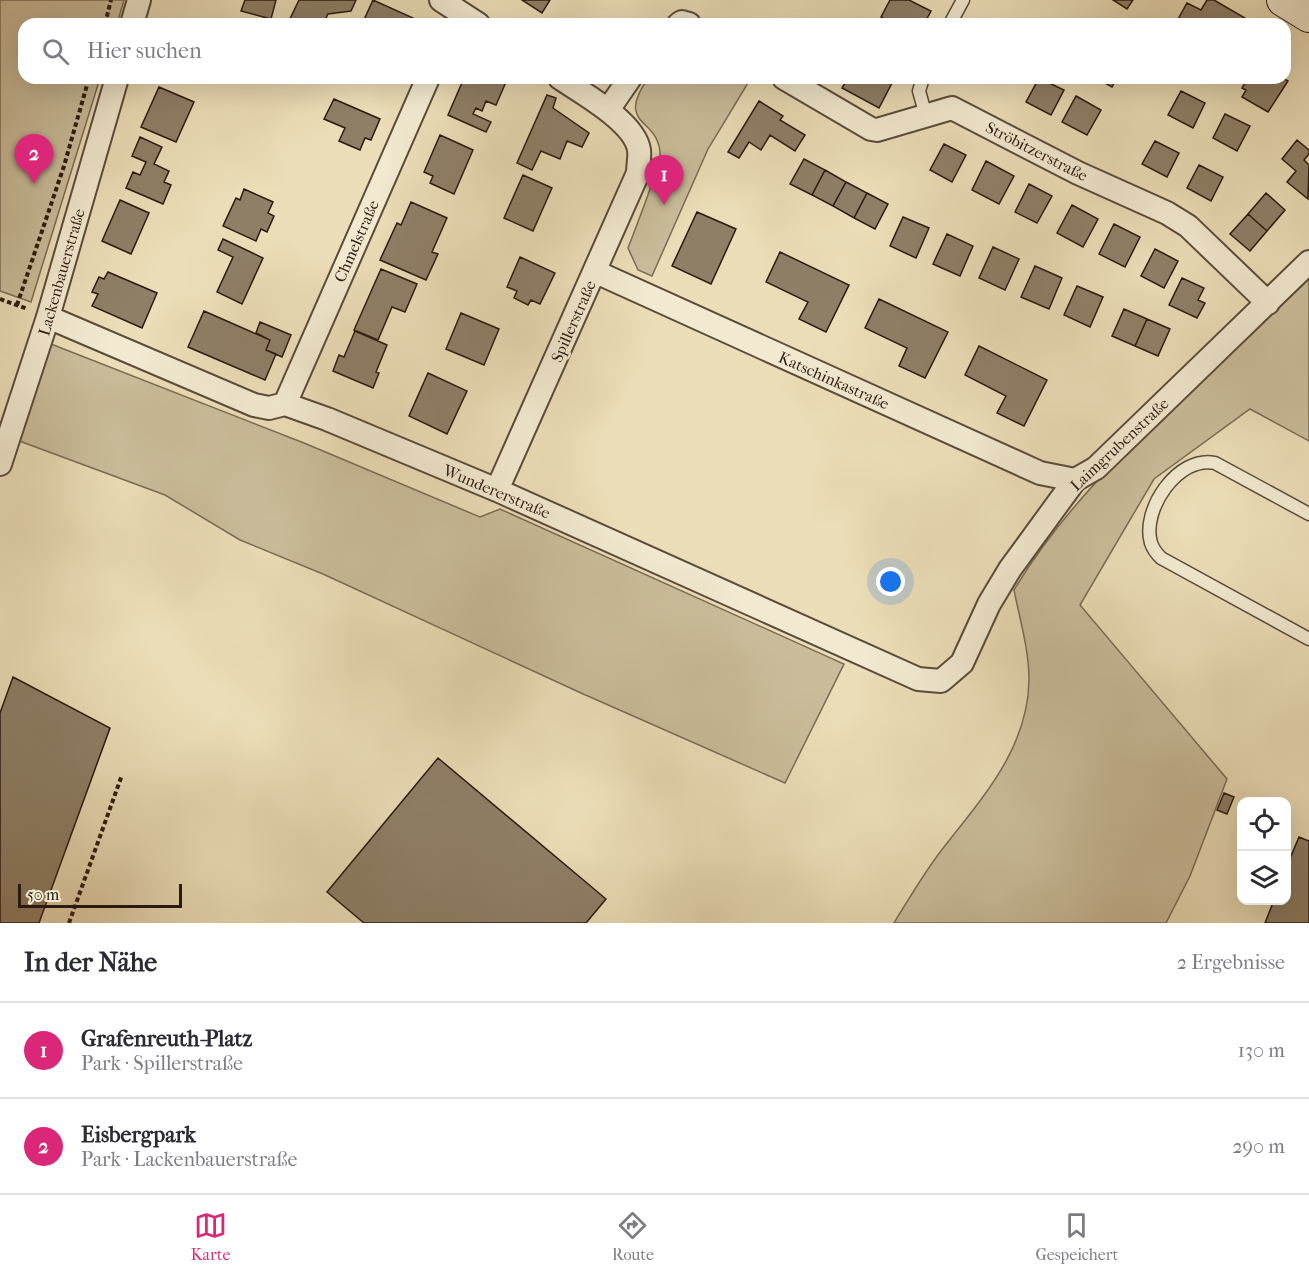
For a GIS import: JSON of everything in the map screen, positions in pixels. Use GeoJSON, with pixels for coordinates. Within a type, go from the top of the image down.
{"type":"FeatureCollection","features":[{"type":"Feature","properties":{"kind":"street"},"geometry":{"type":"LineString","coordinates":[[134,18],[139,0]]}},
{"type":"Feature","properties":{"kind":"street"},"geometry":{"type":"LineString","coordinates":[[1283,0],[1309,16]]}},
{"type":"Feature","properties":{"kind":"street"},"geometry":{"type":"LineString","coordinates":[[450,12],[464,18]]}},
{"type":"Feature","properties":{"kind":"street","name":"Lackenbauerstraße"},"geometry":{"type":"LineString","coordinates":[[0,464],[48,317],[115,84]]}},
{"type":"Feature","properties":{"kind":"street","name":"Chmelstraße"},"geometry":{"type":"LineString","coordinates":[[285,405],[425,84]]}},
{"type":"Feature","properties":{"kind":"street"},"geometry":{"type":"LineString","coordinates":[[569,84],[608,110],[626,84]]}},
{"type":"Feature","properties":{"kind":"street","name":"Ströbitzerstraße"},"geometry":{"type":"LineString","coordinates":[[794,84],[871,129],[878,130],[952,108],[1078,173],[1167,213],[1188,226],[1268,303]]}},
{"type":"Feature","properties":{"kind":"street","name":"Spillerstraße"},"geometry":{"type":"LineString","coordinates":[[497,490],[596,272],[638,173],[639,148],[626,126],[608,110]]}},
{"type":"Feature","properties":{"kind":"street","name":"Laimgrubenstraße"},"geometry":{"type":"LineString","coordinates":[[941,681],[962,663],[989,604],[1010,570],[1076,480],[1096,468],[1309,262]]}},
{"type":"Feature","properties":{"kind":"street","name":"Katschinkastraße"},"geometry":{"type":"LineString","coordinates":[[596,272],[1040,473],[1076,480]]}},
{"type":"Feature","properties":{"kind":"street","name":"Wundererstraße"},"geometry":{"type":"LineString","coordinates":[[48,317],[254,405],[269,408],[285,405],[327,419],[497,490],[918,679],[941,681]]}},
{"type":"Feature","properties":{"kind":"lane"},"geometry":{"type":"LineString","coordinates":[[953,18],[963,0]]}},
{"type":"Feature","properties":{"kind":"lane"},"geometry":{"type":"LineString","coordinates":[[922,84],[920,91],[926,116]]}},
{"type":"Feature","properties":{"kind":"lane"},"geometry":{"type":"LineString","coordinates":[[1309,514],[1215,463],[1206,461],[1182,470],[1171,481],[1157,502],[1149,526],[1150,541],[1161,558],[1309,639]]}},
{"type":"Feature","properties":{"kind":"path"},"geometry":{"type":"LineString","coordinates":[[106,18],[111,0]]}},
{"type":"Feature","properties":{"kind":"path"},"geometry":{"type":"LineString","coordinates":[[17,305],[64,166],[87,84]]}},
{"type":"Feature","properties":{"kind":"path"},"geometry":{"type":"LineString","coordinates":[[0,299],[48,317]]}},
{"type":"Feature","properties":{"kind":"path"},"geometry":{"type":"LineString","coordinates":[[69,923],[122,775]]}},
{"type":"Feature","properties":{"kind":"shaded area"},"geometry":{"type":"Polygon","coordinates":[[[0,0],[124,0],[119,18],[18,18],[18,84],[98,84],[31,302],[0,291],[0,0]]]}},
{"type":"Feature","properties":{"kind":"shaded area"},"geometry":{"type":"Polygon","coordinates":[[[645,84],[747,84],[708,149],[652,276],[638,270],[628,248],[660,163],[659,146],[637,115],[636,106],[645,84]]]}},
{"type":"Feature","properties":{"kind":"shaded area"},"geometry":{"type":"Polygon","coordinates":[[[1309,279],[1309,441],[1250,409],[1154,479],[1080,605],[1227,779],[1190,876],[1166,923],[894,923],[930,865],[988,790],[1012,750],[1021,728],[1027,705],[1029,669],[1014,590],[1032,562],[1073,509],[1118,459],[1309,279]]]}},
{"type":"Feature","properties":{"kind":"shaded area"},"geometry":{"type":"Polygon","coordinates":[[[51,344],[304,443],[480,517],[500,509],[844,664],[785,783],[581,693],[323,574],[240,540],[165,495],[14,439],[51,344]]]}},
{"type":"Feature","properties":{"kind":"building"},"geometry":{"type":"Polygon","coordinates":[[[245,0],[276,0],[271,18],[241,11],[245,0]]]}},
{"type":"Feature","properties":{"kind":"building"},"geometry":{"type":"Polygon","coordinates":[[[299,0],[356,0],[351,11],[328,14],[326,18],[290,18],[299,0]]]}},
{"type":"Feature","properties":{"kind":"building"},"geometry":{"type":"Polygon","coordinates":[[[373,0],[413,18],[365,18],[373,0]]]}},
{"type":"Feature","properties":{"kind":"building"},"geometry":{"type":"Polygon","coordinates":[[[522,0],[550,0],[542,13],[522,0]]]}},
{"type":"Feature","properties":{"kind":"building"},"geometry":{"type":"Polygon","coordinates":[[[890,0],[909,0],[931,11],[927,18],[881,17],[890,0]]]}},
{"type":"Feature","properties":{"kind":"building"},"geometry":{"type":"Polygon","coordinates":[[[1113,0],[1133,0],[1127,9],[1113,0]]]}},
{"type":"Feature","properties":{"kind":"building"},"geometry":{"type":"Polygon","coordinates":[[[1207,0],[1214,0],[1245,18],[1179,18],[1187,3],[1201,10],[1207,0]]]}},
{"type":"Feature","properties":{"kind":"building"},"geometry":{"type":"Polygon","coordinates":[[[461,84],[505,84],[496,105],[486,101],[482,111],[476,108],[473,114],[491,122],[486,132],[448,115],[461,84]]]}},
{"type":"Feature","properties":{"kind":"building"},"geometry":{"type":"Polygon","coordinates":[[[844,84],[891,84],[879,108],[842,88],[844,84]]]}},
{"type":"Feature","properties":{"kind":"building"},"geometry":{"type":"Polygon","coordinates":[[[1036,84],[1052,84],[1064,90],[1051,115],[1026,102],[1036,84]]]}},
{"type":"Feature","properties":{"kind":"building"},"geometry":{"type":"Polygon","coordinates":[[[1244,84],[1286,84],[1268,112],[1242,97],[1246,90],[1242,88],[1244,84]]]}},
{"type":"Feature","properties":{"kind":"building"},"geometry":{"type":"Polygon","coordinates":[[[159,87],[194,102],[176,142],[141,127],[159,87]]]}},
{"type":"Feature","properties":{"kind":"building"},"geometry":{"type":"Polygon","coordinates":[[[1181,91],[1205,103],[1193,128],[1168,115],[1181,91]]]}},
{"type":"Feature","properties":{"kind":"building"},"geometry":{"type":"Polygon","coordinates":[[[547,95],[556,98],[553,108],[589,133],[582,147],[567,141],[560,159],[541,151],[532,170],[517,163],[547,95]]]}},
{"type":"Feature","properties":{"kind":"building"},"geometry":{"type":"Polygon","coordinates":[[[1076,96],[1101,110],[1087,135],[1062,122],[1076,96]]]}},
{"type":"Feature","properties":{"kind":"building"},"geometry":{"type":"Polygon","coordinates":[[[334,99],[380,119],[371,140],[365,138],[360,150],[339,141],[345,128],[324,119],[334,99]]]}},
{"type":"Feature","properties":{"kind":"building"},"geometry":{"type":"Polygon","coordinates":[[[759,101],[783,116],[780,120],[805,135],[795,151],[770,135],[761,150],[749,142],[739,158],[728,152],[759,101]]]}},
{"type":"Feature","properties":{"kind":"building"},"geometry":{"type":"Polygon","coordinates":[[[1225,114],[1250,126],[1237,151],[1213,138],[1225,114]]]}},
{"type":"Feature","properties":{"kind":"building"},"geometry":{"type":"Polygon","coordinates":[[[440,135],[473,150],[454,194],[430,183],[433,176],[424,172],[440,135]]]}},
{"type":"Feature","properties":{"kind":"building"},"geometry":{"type":"Polygon","coordinates":[[[140,137],[162,147],[154,164],[169,171],[164,182],[171,185],[163,204],[126,188],[133,172],[140,175],[146,162],[132,156],[140,137]]]}},
{"type":"Feature","properties":{"kind":"building"},"geometry":{"type":"Polygon","coordinates":[[[1297,140],[1309,150],[1304,160],[1309,165],[1308,199],[1287,182],[1296,171],[1282,159],[1297,140]]]}},
{"type":"Feature","properties":{"kind":"building"},"geometry":{"type":"Polygon","coordinates":[[[1155,141],[1179,153],[1167,177],[1142,164],[1155,141]]]}},
{"type":"Feature","properties":{"kind":"building"},"geometry":{"type":"Polygon","coordinates":[[[944,144],[966,155],[952,182],[930,170],[944,144]]]}},
{"type":"Feature","properties":{"kind":"building"},"geometry":{"type":"Polygon","coordinates":[[[804,159],[825,170],[812,195],[790,184],[804,159]]]}},
{"type":"Feature","properties":{"kind":"building"},"geometry":{"type":"Polygon","coordinates":[[[986,161],[1014,176],[999,204],[972,190],[986,161]]]}},
{"type":"Feature","properties":{"kind":"building"},"geometry":{"type":"Polygon","coordinates":[[[1199,165],[1223,177],[1211,201],[1187,188],[1199,165]]]}},
{"type":"Feature","properties":{"kind":"building"},"geometry":{"type":"Polygon","coordinates":[[[825,170],[846,182],[833,206],[812,195],[825,170]]]}},
{"type":"Feature","properties":{"kind":"building"},"geometry":{"type":"Polygon","coordinates":[[[523,175],[552,188],[533,231],[504,218],[523,175]]]}},
{"type":"Feature","properties":{"kind":"building"},"geometry":{"type":"Polygon","coordinates":[[[846,182],[867,193],[854,218],[833,206],[846,182]]]}},
{"type":"Feature","properties":{"kind":"building"},"geometry":{"type":"Polygon","coordinates":[[[1029,184],[1052,196],[1037,223],[1015,212],[1029,184]]]}},
{"type":"Feature","properties":{"kind":"building"},"geometry":{"type":"Polygon","coordinates":[[[244,189],[273,202],[268,213],[274,216],[267,232],[261,229],[256,241],[223,226],[236,198],[240,200],[244,189]]]}},
{"type":"Feature","properties":{"kind":"building"},"geometry":{"type":"Polygon","coordinates":[[[867,193],[888,204],[875,229],[854,218],[867,193]]]}},
{"type":"Feature","properties":{"kind":"building"},"geometry":{"type":"Polygon","coordinates":[[[1266,193],[1285,210],[1267,231],[1248,214],[1266,193]]]}},
{"type":"Feature","properties":{"kind":"building"},"geometry":{"type":"Polygon","coordinates":[[[120,200],[149,213],[131,254],[102,241],[120,200]]]}},
{"type":"Feature","properties":{"kind":"building"},"geometry":{"type":"Polygon","coordinates":[[[411,202],[447,218],[432,252],[438,254],[426,280],[380,260],[397,223],[401,225],[411,202]]]}},
{"type":"Feature","properties":{"kind":"building"},"geometry":{"type":"Polygon","coordinates":[[[1072,205],[1098,219],[1083,247],[1057,233],[1072,205]]]}},
{"type":"Feature","properties":{"kind":"building"},"geometry":{"type":"Polygon","coordinates":[[[697,212],[736,229],[711,284],[672,266],[697,212]]]}},
{"type":"Feature","properties":{"kind":"building"},"geometry":{"type":"Polygon","coordinates":[[[1248,214],[1267,231],[1250,251],[1230,234],[1248,214]]]}},
{"type":"Feature","properties":{"kind":"building"},"geometry":{"type":"Polygon","coordinates":[[[903,217],[929,228],[916,258],[890,246],[903,217]]]}},
{"type":"Feature","properties":{"kind":"building"},"geometry":{"type":"Polygon","coordinates":[[[1114,224],[1140,237],[1125,267],[1099,254],[1114,224]]]}},
{"type":"Feature","properties":{"kind":"building"},"geometry":{"type":"Polygon","coordinates":[[[947,234],[973,246],[960,276],[933,264],[947,234]]]}},
{"type":"Feature","properties":{"kind":"building"},"geometry":{"type":"Polygon","coordinates":[[[223,239],[263,258],[242,304],[217,292],[233,257],[218,250],[223,239]]]}},
{"type":"Feature","properties":{"kind":"building"},"geometry":{"type":"Polygon","coordinates":[[[993,247],[1019,259],[1005,290],[979,278],[993,247]]]}},
{"type":"Feature","properties":{"kind":"building"},"geometry":{"type":"Polygon","coordinates":[[[1155,249],[1178,261],[1164,288],[1141,276],[1155,249]]]}},
{"type":"Feature","properties":{"kind":"building"},"geometry":{"type":"Polygon","coordinates":[[[780,252],[849,285],[826,332],[799,319],[808,302],[766,282],[780,252]]]}},
{"type":"Feature","properties":{"kind":"building"},"geometry":{"type":"Polygon","coordinates":[[[520,257],[555,273],[540,304],[531,300],[528,305],[514,298],[517,291],[507,287],[520,257]]]}},
{"type":"Feature","properties":{"kind":"building"},"geometry":{"type":"Polygon","coordinates":[[[1035,266],[1062,278],[1049,309],[1021,297],[1035,266]]]}},
{"type":"Feature","properties":{"kind":"building"},"geometry":{"type":"Polygon","coordinates":[[[381,269],[417,284],[405,312],[392,307],[378,340],[354,330],[381,269]]]}},
{"type":"Feature","properties":{"kind":"building"},"geometry":{"type":"Polygon","coordinates":[[[108,272],[157,293],[142,328],[92,306],[98,294],[92,292],[99,277],[104,279],[108,272]]]}},
{"type":"Feature","properties":{"kind":"building"},"geometry":{"type":"Polygon","coordinates":[[[1182,278],[1204,288],[1198,300],[1205,303],[1197,318],[1169,305],[1182,278]]]}},
{"type":"Feature","properties":{"kind":"building"},"geometry":{"type":"Polygon","coordinates":[[[1077,286],[1103,297],[1090,327],[1064,315],[1077,286]]]}},
{"type":"Feature","properties":{"kind":"building"},"geometry":{"type":"Polygon","coordinates":[[[879,299],[948,332],[925,378],[899,366],[907,348],[865,328],[879,299]]]}},
{"type":"Feature","properties":{"kind":"building"},"geometry":{"type":"Polygon","coordinates":[[[1124,309],[1147,319],[1135,346],[1112,336],[1124,309]]]}},
{"type":"Feature","properties":{"kind":"building"},"geometry":{"type":"Polygon","coordinates":[[[204,311],[270,340],[266,350],[276,354],[265,380],[188,347],[204,311]]]}},
{"type":"Feature","properties":{"kind":"building"},"geometry":{"type":"Polygon","coordinates":[[[461,313],[499,329],[484,365],[446,349],[461,313]]]}},
{"type":"Feature","properties":{"kind":"building"},"geometry":{"type":"Polygon","coordinates":[[[1147,319],[1170,329],[1158,356],[1135,346],[1147,319]]]}},
{"type":"Feature","properties":{"kind":"building"},"geometry":{"type":"Polygon","coordinates":[[[260,322],[291,335],[282,357],[266,350],[270,340],[256,333],[260,322]]]}},
{"type":"Feature","properties":{"kind":"building"},"geometry":{"type":"Polygon","coordinates":[[[355,331],[387,345],[376,372],[379,373],[373,388],[333,371],[339,355],[344,357],[355,331]]]}},
{"type":"Feature","properties":{"kind":"building"},"geometry":{"type":"Polygon","coordinates":[[[979,346],[1047,380],[1024,426],[997,413],[1006,396],[965,375],[979,346]]]}},
{"type":"Feature","properties":{"kind":"building"},"geometry":{"type":"Polygon","coordinates":[[[428,373],[467,391],[447,434],[409,416],[428,373]]]}},
{"type":"Feature","properties":{"kind":"building"},"geometry":{"type":"Polygon","coordinates":[[[13,677],[110,728],[39,923],[0,923],[0,713],[13,677]]]}},
{"type":"Feature","properties":{"kind":"building"},"geometry":{"type":"Polygon","coordinates":[[[438,758],[606,899],[586,923],[364,923],[327,892],[438,758]]]}},
{"type":"Feature","properties":{"kind":"building"},"geometry":{"type":"Polygon","coordinates":[[[1224,793],[1234,797],[1227,814],[1217,810],[1224,793]]]}},
{"type":"Feature","properties":{"kind":"building"},"geometry":{"type":"Polygon","coordinates":[[[1299,837],[1309,841],[1309,923],[1265,923],[1272,905],[1291,905],[1291,856],[1299,837]]]}},
{"type":"Feature","properties":{"kind":"place","name":"Eisbergpark"},"geometry":{"type":"Point","coordinates":[34,184]}},
{"type":"Feature","properties":{"kind":"place","name":"Grafenreuth-Platz"},"geometry":{"type":"Point","coordinates":[664,205]}}]}
